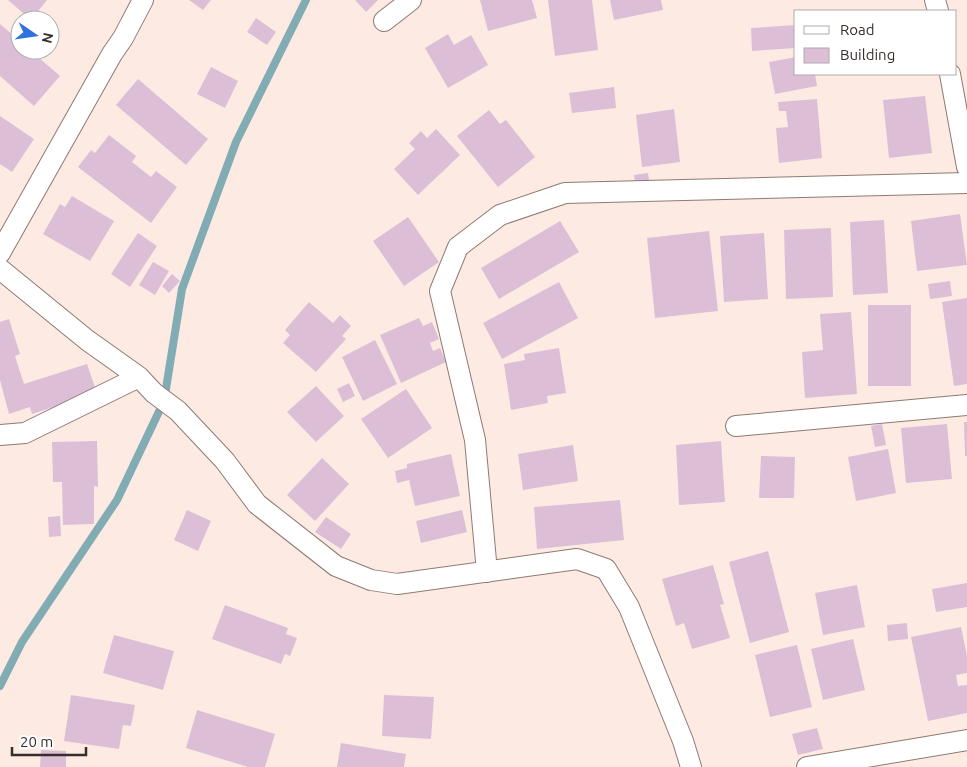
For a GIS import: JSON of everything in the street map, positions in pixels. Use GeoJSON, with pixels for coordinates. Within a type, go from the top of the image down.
{"type":"FeatureCollection","features":[{"type":"Feature","properties":{"kind":"street"},"geometry":{"type":"LineString","coordinates":[[0,253],[93,88],[124,38],[143,0]]}},
{"type":"Feature","properties":{"kind":"street"},"geometry":{"type":"LineString","coordinates":[[384,21],[411,0]]}},
{"type":"Feature","properties":{"kind":"street"},"geometry":{"type":"LineString","coordinates":[[951,75],[961,95],[967,167]]}},
{"type":"Feature","properties":{"kind":"street"},"geometry":{"type":"LineString","coordinates":[[487,572],[475,440],[440,292],[458,247],[500,215],[565,193],[967,183]]}},
{"type":"Feature","properties":{"kind":"street"},"geometry":{"type":"LineString","coordinates":[[0,269],[87,340],[140,377],[154,393],[178,411],[224,461],[258,504],[336,566],[371,580],[397,584],[577,559],[606,568],[629,607],[683,741],[691,767]]}},
{"type":"Feature","properties":{"kind":"street"},"geometry":{"type":"LineString","coordinates":[[0,435],[24,433],[140,377]]}},
{"type":"Feature","properties":{"kind":"street"},"geometry":{"type":"LineString","coordinates":[[736,426],[967,405]]}},
{"type":"Feature","properties":{"kind":"street"},"geometry":{"type":"LineString","coordinates":[[807,767],[967,740]]}},
{"type":"Feature","properties":{"kind":"building"},"geometry":{"type":"Polygon","coordinates":[[[8,0],[47,0],[39,10],[20,10],[8,0]]]}},
{"type":"Feature","properties":{"kind":"building"},"geometry":{"type":"Polygon","coordinates":[[[189,0],[211,0],[203,10],[189,0]]]}},
{"type":"Feature","properties":{"kind":"building"},"geometry":{"type":"Polygon","coordinates":[[[355,0],[378,0],[366,12],[355,0]]]}},
{"type":"Feature","properties":{"kind":"building"},"geometry":{"type":"Polygon","coordinates":[[[480,0],[532,0],[537,18],[488,31],[480,0]]]}},
{"type":"Feature","properties":{"kind":"building"},"geometry":{"type":"Polygon","coordinates":[[[548,0],[592,0],[598,50],[555,56],[548,0]]]}},
{"type":"Feature","properties":{"kind":"building"},"geometry":{"type":"Polygon","coordinates":[[[610,0],[661,0],[663,10],[614,20],[610,0]]]}},
{"type":"Feature","properties":{"kind":"building"},"geometry":{"type":"Polygon","coordinates":[[[256,18],[276,32],[267,45],[247,32],[256,18]]]}},
{"type":"Feature","properties":{"kind":"building"},"geometry":{"type":"Polygon","coordinates":[[[0,24],[10,32],[10,60],[42,60],[60,76],[34,106],[0,76],[0,24]]]}},
{"type":"Feature","properties":{"kind":"building"},"geometry":{"type":"Polygon","coordinates":[[[794,25],[794,48],[752,51],[751,28],[794,25]]]}},
{"type":"Feature","properties":{"kind":"building"},"geometry":{"type":"Polygon","coordinates":[[[448,34],[454,45],[471,35],[488,65],[448,88],[425,48],[448,34]]]}},
{"type":"Feature","properties":{"kind":"building"},"geometry":{"type":"Polygon","coordinates":[[[794,57],[794,75],[815,75],[817,86],[775,94],[769,62],[794,57]]]}},
{"type":"Feature","properties":{"kind":"building"},"geometry":{"type":"Polygon","coordinates":[[[211,67],[238,81],[225,108],[197,94],[211,67]]]}},
{"type":"Feature","properties":{"kind":"building"},"geometry":{"type":"Polygon","coordinates":[[[138,79],[208,139],[186,165],[116,105],[138,79]]]}},
{"type":"Feature","properties":{"kind":"building"},"geometry":{"type":"Polygon","coordinates":[[[614,87],[616,108],[572,113],[569,93],[614,87]]]}},
{"type":"Feature","properties":{"kind":"building"},"geometry":{"type":"Polygon","coordinates":[[[925,96],[932,153],[889,158],[883,100],[925,96]]]}},
{"type":"Feature","properties":{"kind":"building"},"geometry":{"type":"Polygon","coordinates":[[[817,99],[822,158],[779,163],[776,128],[788,127],[786,111],[779,111],[778,102],[817,99]]]}},
{"type":"Feature","properties":{"kind":"building"},"geometry":{"type":"Polygon","coordinates":[[[674,109],[680,162],[642,167],[636,115],[674,109]]]}},
{"type":"Feature","properties":{"kind":"building"},"geometry":{"type":"Polygon","coordinates":[[[489,110],[500,124],[506,120],[535,157],[498,187],[457,136],[489,110]]]}},
{"type":"Feature","properties":{"kind":"building"},"geometry":{"type":"Polygon","coordinates":[[[0,116],[34,139],[12,172],[0,164],[0,116]]]}},
{"type":"Feature","properties":{"kind":"building"},"geometry":{"type":"Polygon","coordinates":[[[436,129],[460,155],[418,195],[394,169],[415,149],[409,143],[421,131],[427,138],[436,129]]]}},
{"type":"Feature","properties":{"kind":"building"},"geometry":{"type":"Polygon","coordinates":[[[109,135],[136,156],[132,162],[151,177],[156,171],[177,187],[151,223],[78,167],[91,150],[95,153],[109,135]]]}},
{"type":"Feature","properties":{"kind":"building"},"geometry":{"type":"Polygon","coordinates":[[[648,173],[650,187],[636,189],[634,175],[648,173]]]}},
{"type":"Feature","properties":{"kind":"building"},"geometry":{"type":"Polygon","coordinates":[[[72,196],[114,221],[90,261],[43,234],[60,204],[65,207],[72,196]]]}},
{"type":"Feature","properties":{"kind":"building"},"geometry":{"type":"Polygon","coordinates":[[[960,214],[967,265],[917,271],[911,221],[960,214]]]}},
{"type":"Feature","properties":{"kind":"building"},"geometry":{"type":"Polygon","coordinates":[[[408,217],[439,262],[404,286],[373,241],[408,217]]]}},
{"type":"Feature","properties":{"kind":"building"},"geometry":{"type":"Polygon","coordinates":[[[884,220],[888,293],[853,295],[850,222],[884,220]]]}},
{"type":"Feature","properties":{"kind":"building"},"geometry":{"type":"Polygon","coordinates":[[[560,221],[579,252],[499,299],[481,268],[560,221]]]}},
{"type":"Feature","properties":{"kind":"building"},"geometry":{"type":"Polygon","coordinates":[[[831,228],[833,297],[786,299],[784,230],[831,228]]]}},
{"type":"Feature","properties":{"kind":"building"},"geometry":{"type":"Polygon","coordinates":[[[709,231],[718,311],[655,318],[647,238],[709,231]]]}},
{"type":"Feature","properties":{"kind":"building"},"geometry":{"type":"Polygon","coordinates":[[[138,233],[157,246],[130,287],[111,274],[138,233]]]}},
{"type":"Feature","properties":{"kind":"building"},"geometry":{"type":"Polygon","coordinates":[[[764,233],[768,299],[724,302],[720,236],[764,233]]]}},
{"type":"Feature","properties":{"kind":"building"},"geometry":{"type":"Polygon","coordinates":[[[153,262],[169,271],[155,295],[139,285],[153,262]]]}},
{"type":"Feature","properties":{"kind":"building"},"geometry":{"type":"Polygon","coordinates":[[[172,274],[180,281],[169,293],[162,286],[172,274]]]}},
{"type":"Feature","properties":{"kind":"building"},"geometry":{"type":"Polygon","coordinates":[[[950,281],[952,296],[930,299],[928,284],[950,281]]]}},
{"type":"Feature","properties":{"kind":"building"},"geometry":{"type":"Polygon","coordinates":[[[559,282],[578,318],[502,359],[483,323],[559,282]]]}},
{"type":"Feature","properties":{"kind":"building"},"geometry":{"type":"Polygon","coordinates":[[[967,298],[967,384],[954,386],[942,302],[967,298]]]}},
{"type":"Feature","properties":{"kind":"building"},"geometry":{"type":"Polygon","coordinates":[[[309,302],[333,323],[340,315],[351,326],[342,336],[346,339],[316,372],[283,343],[290,335],[285,330],[309,302]]]}},
{"type":"Feature","properties":{"kind":"building"},"geometry":{"type":"Polygon","coordinates":[[[868,305],[911,305],[911,386],[868,386],[868,305]]]}},
{"type":"Feature","properties":{"kind":"building"},"geometry":{"type":"Polygon","coordinates":[[[851,312],[857,394],[805,398],[802,352],[823,350],[820,314],[851,312]]]}},
{"type":"Feature","properties":{"kind":"building"},"geometry":{"type":"Polygon","coordinates":[[[419,318],[423,326],[432,322],[439,339],[430,343],[433,351],[440,348],[446,362],[401,383],[380,335],[419,318]]]}},
{"type":"Feature","properties":{"kind":"building"},"geometry":{"type":"Polygon","coordinates":[[[9,319],[20,354],[15,356],[24,384],[87,364],[97,393],[32,414],[30,407],[9,414],[0,380],[0,322],[9,319]]]}},
{"type":"Feature","properties":{"kind":"building"},"geometry":{"type":"Polygon","coordinates":[[[375,340],[397,384],[363,401],[342,357],[375,340]]]}},
{"type":"Feature","properties":{"kind":"building"},"geometry":{"type":"Polygon","coordinates":[[[559,348],[566,393],[547,396],[548,403],[511,410],[504,364],[525,360],[524,354],[559,348]]]}},
{"type":"Feature","properties":{"kind":"building"},"geometry":{"type":"Polygon","coordinates":[[[349,383],[355,396],[343,402],[337,389],[349,383]]]}},
{"type":"Feature","properties":{"kind":"building"},"geometry":{"type":"Polygon","coordinates":[[[316,386],[344,416],[316,442],[287,412],[316,386]]]}},
{"type":"Feature","properties":{"kind":"building"},"geometry":{"type":"Polygon","coordinates":[[[406,389],[432,428],[388,458],[361,419],[406,389]]]}},
{"type":"Feature","properties":{"kind":"building"},"geometry":{"type":"Polygon","coordinates":[[[964,422],[967,422],[967,456],[965,456],[964,422]]]}},
{"type":"Feature","properties":{"kind":"building"},"geometry":{"type":"Polygon","coordinates":[[[882,424],[886,445],[875,447],[871,426],[882,424]]]}},
{"type":"Feature","properties":{"kind":"building"},"geometry":{"type":"Polygon","coordinates":[[[947,424],[952,479],[906,483],[901,428],[947,424]]]}},
{"type":"Feature","properties":{"kind":"building"},"geometry":{"type":"Polygon","coordinates":[[[97,441],[98,487],[94,486],[94,524],[63,525],[62,482],[53,482],[52,442],[97,441]]]}},
{"type":"Feature","properties":{"kind":"building"},"geometry":{"type":"Polygon","coordinates":[[[721,441],[725,502],[679,505],[676,445],[721,441]]]}},
{"type":"Feature","properties":{"kind":"building"},"geometry":{"type":"Polygon","coordinates":[[[573,445],[578,481],[523,490],[518,454],[573,445]]]}},
{"type":"Feature","properties":{"kind":"building"},"geometry":{"type":"Polygon","coordinates":[[[888,449],[896,493],[856,501],[848,457],[888,449]]]}},
{"type":"Feature","properties":{"kind":"building"},"geometry":{"type":"Polygon","coordinates":[[[451,454],[460,496],[415,506],[409,480],[397,483],[395,471],[407,468],[407,464],[451,454]]]}},
{"type":"Feature","properties":{"kind":"building"},"geometry":{"type":"Polygon","coordinates":[[[761,456],[795,457],[794,498],[759,498],[761,456]]]}},
{"type":"Feature","properties":{"kind":"building"},"geometry":{"type":"Polygon","coordinates":[[[322,458],[349,484],[315,521],[287,495],[322,458]]]}},
{"type":"Feature","properties":{"kind":"building"},"geometry":{"type":"Polygon","coordinates":[[[620,500],[624,540],[537,549],[534,507],[620,500]]]}},
{"type":"Feature","properties":{"kind":"building"},"geometry":{"type":"Polygon","coordinates":[[[187,510],[211,521],[198,551],[174,540],[187,510]]]}},
{"type":"Feature","properties":{"kind":"building"},"geometry":{"type":"Polygon","coordinates":[[[462,510],[467,532],[421,543],[416,521],[462,510]]]}},
{"type":"Feature","properties":{"kind":"building"},"geometry":{"type":"Polygon","coordinates":[[[60,516],[61,536],[49,537],[48,517],[60,516]]]}},
{"type":"Feature","properties":{"kind":"building"},"geometry":{"type":"Polygon","coordinates":[[[326,517],[351,534],[341,549],[315,532],[326,517]]]}},
{"type":"Feature","properties":{"kind":"building"},"geometry":{"type":"Polygon","coordinates":[[[768,551],[789,632],[750,643],[729,562],[768,551]]]}},
{"type":"Feature","properties":{"kind":"building"},"geometry":{"type":"Polygon","coordinates":[[[713,565],[724,604],[720,605],[730,638],[692,649],[684,623],[676,626],[662,579],[713,565]]]}},
{"type":"Feature","properties":{"kind":"building"},"geometry":{"type":"Polygon","coordinates":[[[967,583],[967,607],[936,612],[932,589],[967,583]]]}},
{"type":"Feature","properties":{"kind":"building"},"geometry":{"type":"Polygon","coordinates":[[[857,585],[865,627],[823,635],[815,593],[857,585]]]}},
{"type":"Feature","properties":{"kind":"building"},"geometry":{"type":"Polygon","coordinates":[[[225,605],[288,628],[286,634],[297,638],[290,656],[285,654],[281,664],[212,639],[225,605]]]}},
{"type":"Feature","properties":{"kind":"building"},"geometry":{"type":"Polygon","coordinates":[[[907,623],[908,639],[888,641],[887,625],[907,623]]]}},
{"type":"Feature","properties":{"kind":"building"},"geometry":{"type":"Polygon","coordinates":[[[961,627],[967,656],[967,673],[956,675],[958,686],[967,685],[967,713],[928,721],[911,637],[961,627]]]}},
{"type":"Feature","properties":{"kind":"building"},"geometry":{"type":"Polygon","coordinates":[[[114,635],[174,651],[163,690],[103,673],[114,635]]]}},
{"type":"Feature","properties":{"kind":"building"},"geometry":{"type":"Polygon","coordinates":[[[853,639],[865,690],[823,700],[811,649],[853,639]]]}},
{"type":"Feature","properties":{"kind":"building"},"geometry":{"type":"Polygon","coordinates":[[[797,645],[812,707],[770,717],[755,655],[797,645]]]}},
{"type":"Feature","properties":{"kind":"building"},"geometry":{"type":"Polygon","coordinates":[[[71,695],[135,705],[131,726],[123,725],[119,749],[64,741],[71,695]]]}},
{"type":"Feature","properties":{"kind":"building"},"geometry":{"type":"Polygon","coordinates":[[[384,695],[434,697],[431,739],[382,736],[384,695]]]}},
{"type":"Feature","properties":{"kind":"building"},"geometry":{"type":"Polygon","coordinates":[[[197,710],[275,734],[265,767],[248,767],[186,748],[197,710]]]}},
{"type":"Feature","properties":{"kind":"building"},"geometry":{"type":"Polygon","coordinates":[[[817,728],[823,749],[798,755],[792,734],[817,728]]]}},
{"type":"Feature","properties":{"kind":"building"},"geometry":{"type":"Polygon","coordinates":[[[341,743],[406,754],[404,767],[337,767],[341,743]]]}},
{"type":"Feature","properties":{"kind":"building"},"geometry":{"type":"Polygon","coordinates":[[[41,750],[66,751],[66,767],[40,767],[41,750]]]}},
{"type":"Feature","properties":{"kind":"waterway"},"geometry":{"type":"LineString","coordinates":[[0,686],[22,642],[117,500],[164,401],[182,289],[236,142],[306,0]]}}]}
